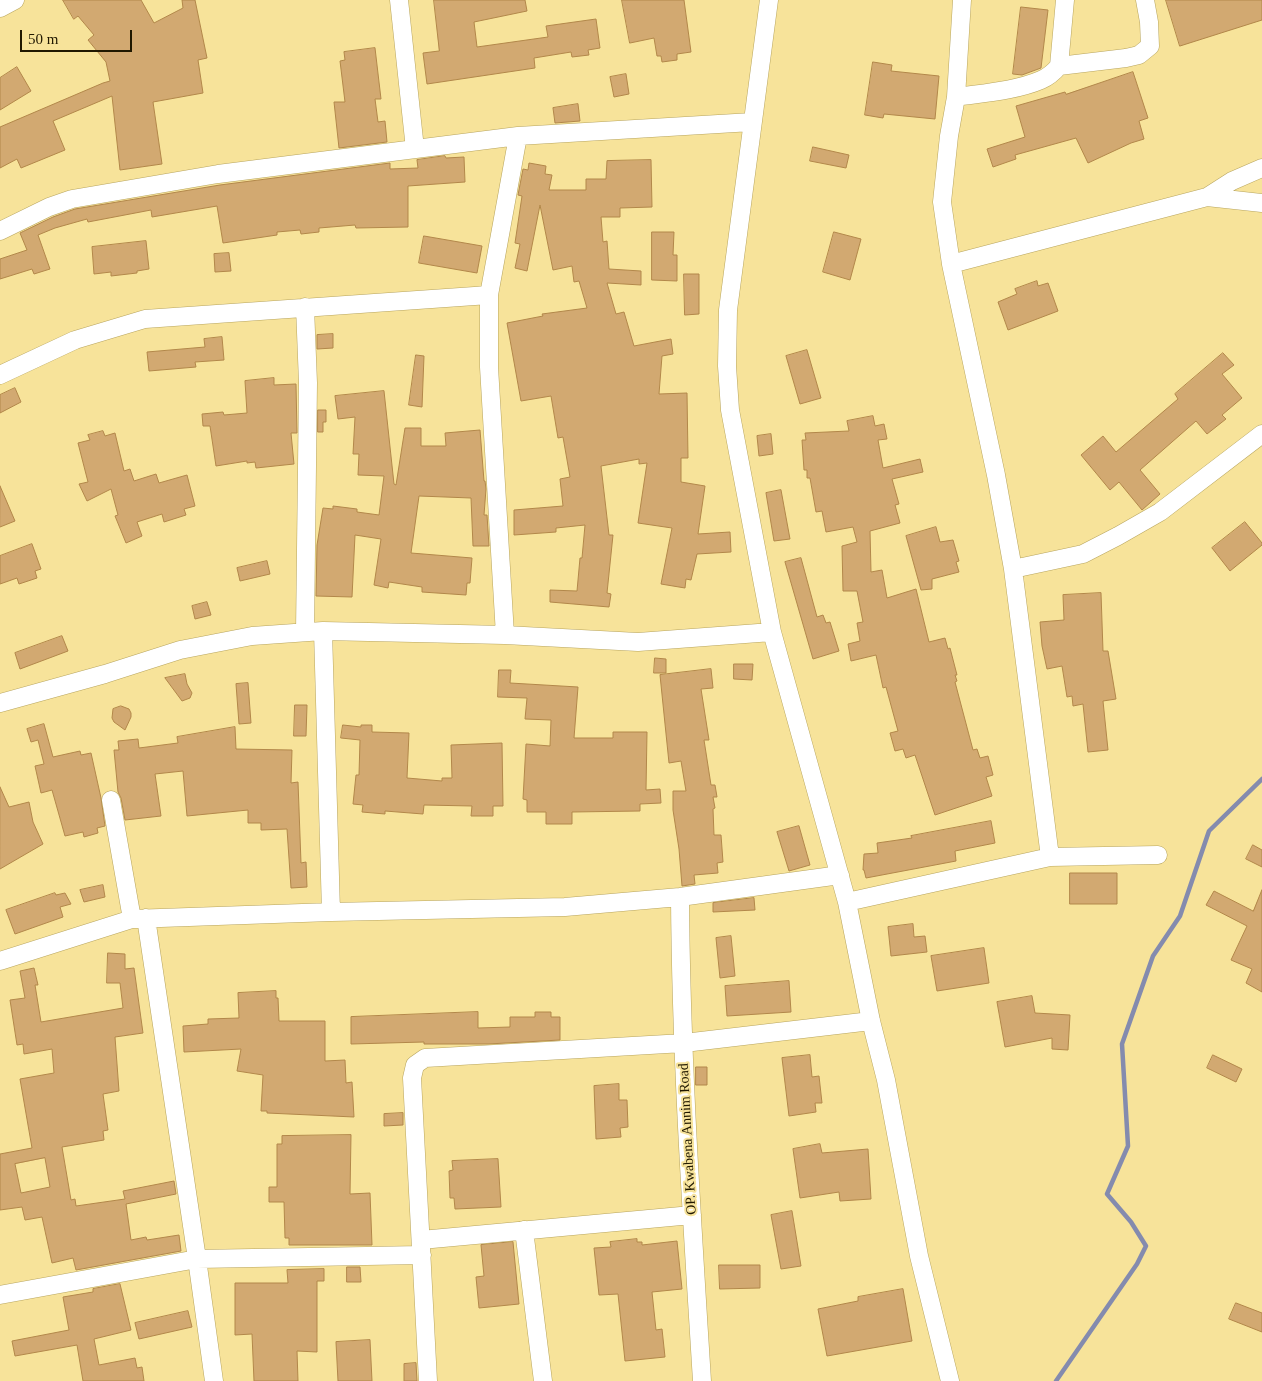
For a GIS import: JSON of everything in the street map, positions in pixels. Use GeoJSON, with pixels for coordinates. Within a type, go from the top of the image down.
{"type":"FeatureCollection","features":[{"type":"Feature","properties":{"kind":"street"},"geometry":{"type":"LineString","coordinates":[[0,8],[15,0]]}},
{"type":"Feature","properties":{"kind":"street"},"geometry":{"type":"LineString","coordinates":[[399,0],[415,149]]}},
{"type":"Feature","properties":{"kind":"street"},"geometry":{"type":"LineString","coordinates":[[769,0],[728,310],[727,366],[730,410],[772,632],[847,902],[886,1080],[919,1256],[950,1381]]}},
{"type":"Feature","properties":{"kind":"street"},"geometry":{"type":"LineString","coordinates":[[962,0],[956,97],[949,136],[942,202],[951,264],[996,475],[1013,569],[1050,857]]}},
{"type":"Feature","properties":{"kind":"street"},"geometry":{"type":"LineString","coordinates":[[1059,66],[1065,0]]}},
{"type":"Feature","properties":{"kind":"street"},"geometry":{"type":"LineString","coordinates":[[956,97],[1007,89],[1040,81],[1049,76],[1059,66],[1139,55],[1150,46],[1149,22],[1145,0]]}},
{"type":"Feature","properties":{"kind":"street"},"geometry":{"type":"LineString","coordinates":[[0,231],[49,207],[72,199],[218,174],[518,136],[752,122]]}},
{"type":"Feature","properties":{"kind":"street"},"geometry":{"type":"LineString","coordinates":[[505,636],[489,367],[489,295],[518,136]]}},
{"type":"Feature","properties":{"kind":"street"},"geometry":{"type":"LineString","coordinates":[[951,264],[1207,197],[1232,181],[1262,168]]}},
{"type":"Feature","properties":{"kind":"street"},"geometry":{"type":"LineString","coordinates":[[1207,197],[1262,203]]}},
{"type":"Feature","properties":{"kind":"street"},"geometry":{"type":"LineString","coordinates":[[0,375],[75,340],[144,319],[489,295]]}},
{"type":"Feature","properties":{"kind":"street"},"geometry":{"type":"LineString","coordinates":[[305,307],[308,402],[305,632]]}},
{"type":"Feature","properties":{"kind":"street"},"geometry":{"type":"LineString","coordinates":[[1013,569],[1083,554],[1118,536],[1160,512],[1262,434]]}},
{"type":"Feature","properties":{"kind":"street"},"geometry":{"type":"LineString","coordinates":[[0,703],[104,674],[180,650],[252,636],[323,631],[638,642],[772,632]]}},
{"type":"Feature","properties":{"kind":"street"},"geometry":{"type":"LineString","coordinates":[[323,631],[331,912]]}},
{"type":"Feature","properties":{"kind":"street"},"geometry":{"type":"LineString","coordinates":[[111,800],[139,919],[197,1259],[214,1381]]}},
{"type":"Feature","properties":{"kind":"street"},"geometry":{"type":"LineString","coordinates":[[847,902],[1050,857],[1158,855]]}},
{"type":"Feature","properties":{"kind":"street"},"geometry":{"type":"LineString","coordinates":[[0,961],[139,919],[331,912],[565,907],[680,897],[840,875]]}},
{"type":"Feature","properties":{"kind":"street","name":"OP. Kwabena Annim Road"},"geometry":{"type":"LineString","coordinates":[[680,897],[684,1043],[702,1381]]}},
{"type":"Feature","properties":{"kind":"street"},"geometry":{"type":"LineString","coordinates":[[428,1381],[412,1078],[415,1065],[425,1058],[684,1043],[872,1021]]}},
{"type":"Feature","properties":{"kind":"street"},"geometry":{"type":"LineString","coordinates":[[0,1295],[197,1259],[421,1247],[524,1230],[692,1215]]}},
{"type":"Feature","properties":{"kind":"street"},"geometry":{"type":"LineString","coordinates":[[524,1230],[543,1381]]}},
{"type":"Feature","properties":{"kind":"building"},"geometry":{"type":"Polygon","coordinates":[[[63,0],[141,0],[154,23],[183,8],[182,0],[195,0],[207,58],[198,60],[203,93],[153,102],[162,164],[120,170],[112,96],[53,121],[65,150],[21,168],[17,159],[0,168],[0,127],[110,81],[106,62],[88,40],[94,35],[78,16],[74,19],[63,0]]]}},
{"type":"Feature","properties":{"kind":"building"},"geometry":{"type":"Polygon","coordinates":[[[434,0],[525,0],[527,11],[474,22],[477,47],[548,37],[546,26],[596,19],[600,48],[588,50],[589,55],[572,57],[571,52],[534,58],[535,68],[427,84],[423,53],[439,51],[434,0]]]}},
{"type":"Feature","properties":{"kind":"building"},"geometry":{"type":"Polygon","coordinates":[[[622,0],[684,0],[691,52],[677,54],[677,60],[662,62],[661,56],[657,56],[654,38],[630,43],[622,0]]]}},
{"type":"Feature","properties":{"kind":"building"},"geometry":{"type":"Polygon","coordinates":[[[1166,0],[1262,0],[1262,20],[1180,46],[1166,0]]]}},
{"type":"Feature","properties":{"kind":"building"},"geometry":{"type":"Polygon","coordinates":[[[1021,7],[1048,10],[1041,68],[1022,75],[1013,74],[1021,7]]]}},
{"type":"Feature","properties":{"kind":"building"},"geometry":{"type":"Polygon","coordinates":[[[375,48],[381,99],[375,99],[378,122],[385,121],[387,142],[339,148],[334,102],[345,102],[340,61],[345,60],[344,52],[375,48]]]}},
{"type":"Feature","properties":{"kind":"building"},"geometry":{"type":"Polygon","coordinates":[[[873,62],[892,65],[891,71],[939,76],[935,119],[884,114],[883,118],[865,115],[873,62]]]}},
{"type":"Feature","properties":{"kind":"building"},"geometry":{"type":"Polygon","coordinates":[[[17,67],[31,91],[0,110],[0,78],[17,67]]]}},
{"type":"Feature","properties":{"kind":"building"},"geometry":{"type":"Polygon","coordinates":[[[1133,72],[1148,118],[1139,121],[1144,139],[1088,163],[1076,138],[1015,155],[1016,159],[993,167],[987,149],[1025,137],[1016,106],[1065,92],[1066,94],[1133,72]]]}},
{"type":"Feature","properties":{"kind":"building"},"geometry":{"type":"Polygon","coordinates":[[[626,74],[629,94],[614,97],[610,77],[626,74]]]}},
{"type":"Feature","properties":{"kind":"building"},"geometry":{"type":"Polygon","coordinates":[[[578,104],[580,121],[555,123],[553,108],[578,104]]]}},
{"type":"Feature","properties":{"kind":"building"},"geometry":{"type":"Polygon","coordinates":[[[813,147],[849,155],[846,168],[810,161],[813,147]]]}},
{"type":"Feature","properties":{"kind":"building"},"geometry":{"type":"Polygon","coordinates":[[[445,156],[446,158],[464,157],[465,182],[408,186],[408,227],[356,228],[355,225],[319,228],[319,232],[301,234],[300,230],[277,232],[277,235],[223,243],[217,206],[152,217],[151,210],[88,222],[87,219],[38,235],[50,269],[34,274],[32,269],[0,279],[0,259],[27,250],[20,233],[75,209],[220,185],[390,163],[390,169],[418,168],[417,160],[445,156]]]}},
{"type":"Feature","properties":{"kind":"building"},"geometry":{"type":"Polygon","coordinates":[[[651,160],[652,207],[620,208],[620,217],[601,217],[603,242],[607,241],[609,269],[641,271],[641,285],[607,283],[616,314],[624,312],[634,346],[671,339],[673,354],[662,356],[659,394],[687,393],[688,458],[681,458],[681,482],[705,486],[698,534],[730,532],[731,552],[697,554],[691,580],[686,579],[685,588],[661,584],[672,528],[638,523],[647,463],[639,464],[639,459],[601,466],[609,535],[613,535],[607,593],[611,594],[609,607],[550,602],[550,590],[577,591],[585,525],[556,528],[556,532],[514,535],[514,510],[563,506],[560,479],[570,477],[563,437],[558,438],[551,396],[521,401],[507,323],[543,316],[542,314],[587,308],[579,281],[574,282],[572,266],[553,270],[540,205],[527,271],[515,268],[520,244],[515,243],[522,196],[518,195],[523,169],[528,170],[529,163],[546,166],[545,174],[552,175],[549,190],[586,190],[586,179],[606,179],[607,161],[651,160]]]}},
{"type":"Feature","properties":{"kind":"building"},"geometry":{"type":"Polygon","coordinates":[[[652,232],[674,232],[673,255],[677,255],[677,281],[652,280],[652,232]]]}},
{"type":"Feature","properties":{"kind":"building"},"geometry":{"type":"Polygon","coordinates":[[[834,232],[861,239],[850,280],[823,272],[834,232]]]}},
{"type":"Feature","properties":{"kind":"building"},"geometry":{"type":"Polygon","coordinates":[[[424,236],[482,246],[477,273],[419,263],[424,236]]]}},
{"type":"Feature","properties":{"kind":"building"},"geometry":{"type":"Polygon","coordinates":[[[146,241],[149,269],[137,271],[137,273],[111,276],[111,272],[94,274],[92,247],[146,241]]]}},
{"type":"Feature","properties":{"kind":"building"},"geometry":{"type":"Polygon","coordinates":[[[229,253],[231,271],[215,272],[214,254],[229,253]]]}},
{"type":"Feature","properties":{"kind":"building"},"geometry":{"type":"Polygon","coordinates":[[[684,274],[699,274],[699,314],[685,315],[684,274]]]}},
{"type":"Feature","properties":{"kind":"building"},"geometry":{"type":"Polygon","coordinates":[[[1037,281],[1038,286],[1048,283],[1058,311],[1008,330],[998,302],[1017,294],[1015,289],[1037,281]]]}},
{"type":"Feature","properties":{"kind":"building"},"geometry":{"type":"Polygon","coordinates":[[[333,334],[333,348],[317,349],[317,335],[333,334]]]}},
{"type":"Feature","properties":{"kind":"building"},"geometry":{"type":"Polygon","coordinates":[[[222,337],[224,360],[195,362],[196,367],[149,371],[147,352],[205,347],[204,339],[222,337]]]}},
{"type":"Feature","properties":{"kind":"building"},"geometry":{"type":"Polygon","coordinates":[[[807,350],[821,398],[800,404],[786,356],[807,350]]]}},
{"type":"Feature","properties":{"kind":"building"},"geometry":{"type":"Polygon","coordinates":[[[1223,353],[1234,365],[1222,374],[1242,398],[1222,415],[1226,419],[1207,434],[1196,421],[1140,470],[1160,494],[1142,510],[1119,482],[1110,490],[1081,455],[1103,436],[1116,452],[1178,399],[1175,394],[1223,353]]]}},
{"type":"Feature","properties":{"kind":"building"},"geometry":{"type":"Polygon","coordinates":[[[416,355],[424,356],[422,407],[409,405],[416,355]]]}},
{"type":"Feature","properties":{"kind":"building"},"geometry":{"type":"Polygon","coordinates":[[[274,378],[274,385],[296,384],[297,433],[291,433],[294,464],[256,468],[255,462],[247,463],[247,461],[216,466],[210,426],[203,426],[202,414],[223,412],[224,415],[247,413],[245,381],[274,378]]]}},
{"type":"Feature","properties":{"kind":"building"},"geometry":{"type":"Polygon","coordinates":[[[15,388],[21,402],[0,413],[0,395],[15,388]]]}},
{"type":"Feature","properties":{"kind":"building"},"geometry":{"type":"Polygon","coordinates":[[[384,391],[394,484],[396,485],[405,428],[421,428],[421,446],[446,446],[445,433],[480,430],[486,489],[484,515],[487,515],[489,546],[473,546],[471,498],[419,496],[411,553],[472,558],[470,583],[467,583],[466,595],[422,592],[422,587],[389,582],[388,588],[374,585],[381,539],[355,535],[352,597],[316,596],[317,545],[323,508],[333,509],[333,506],[357,509],[357,512],[379,515],[384,476],[358,475],[359,454],[353,454],[355,417],[338,419],[335,396],[384,391]]]}},
{"type":"Feature","properties":{"kind":"building"},"geometry":{"type":"Polygon","coordinates":[[[318,410],[326,410],[326,422],[323,422],[323,432],[318,432],[318,410]]]}},
{"type":"Feature","properties":{"kind":"building"},"geometry":{"type":"Polygon","coordinates":[[[873,416],[875,426],[884,424],[887,439],[878,440],[883,468],[920,459],[923,472],[892,479],[899,504],[895,505],[900,523],[870,531],[871,572],[882,570],[887,598],[916,589],[929,642],[945,638],[948,649],[950,648],[957,675],[955,675],[957,681],[955,682],[973,750],[977,749],[980,758],[988,756],[993,775],[986,777],[992,796],[935,815],[915,755],[906,758],[903,749],[895,751],[890,733],[898,731],[886,687],[883,688],[876,655],[851,661],[848,644],[860,641],[857,623],[863,622],[857,591],[843,591],[842,546],[857,542],[853,527],[826,532],[822,511],[816,512],[810,478],[807,478],[807,470],[804,470],[802,440],[806,440],[805,433],[849,431],[847,421],[873,416]]]}},
{"type":"Feature","properties":{"kind":"building"},"geometry":{"type":"Polygon","coordinates":[[[103,431],[105,436],[115,433],[124,471],[130,469],[134,481],[156,474],[159,483],[187,475],[195,506],[184,509],[186,515],[164,522],[162,514],[137,522],[142,536],[126,543],[115,516],[118,515],[111,489],[87,501],[79,484],[88,482],[78,443],[90,440],[88,435],[103,431]]]}},
{"type":"Feature","properties":{"kind":"building"},"geometry":{"type":"Polygon","coordinates":[[[771,434],[773,454],[759,456],[757,436],[771,434]]]}},
{"type":"Feature","properties":{"kind":"building"},"geometry":{"type":"Polygon","coordinates":[[[0,486],[15,521],[0,527],[0,486]]]}},
{"type":"Feature","properties":{"kind":"building"},"geometry":{"type":"Polygon","coordinates":[[[781,490],[790,539],[774,541],[766,493],[781,490]]]}},
{"type":"Feature","properties":{"kind":"building"},"geometry":{"type":"Polygon","coordinates":[[[1245,522],[1262,545],[1230,571],[1212,548],[1245,522]]]}},
{"type":"Feature","properties":{"kind":"building"},"geometry":{"type":"Polygon","coordinates":[[[936,527],[940,542],[953,540],[959,561],[956,562],[959,572],[932,579],[932,589],[921,590],[906,536],[936,527]]]}},
{"type":"Feature","properties":{"kind":"building"},"geometry":{"type":"Polygon","coordinates":[[[32,544],[41,569],[35,571],[37,578],[19,584],[17,578],[0,584],[0,556],[32,544]]]}},
{"type":"Feature","properties":{"kind":"building"},"geometry":{"type":"Polygon","coordinates":[[[801,558],[817,617],[823,615],[826,623],[830,622],[839,651],[813,659],[785,562],[801,558]]]}},
{"type":"Feature","properties":{"kind":"building"},"geometry":{"type":"Polygon","coordinates":[[[267,561],[270,574],[240,581],[237,568],[267,561]]]}},
{"type":"Feature","properties":{"kind":"building"},"geometry":{"type":"Polygon","coordinates":[[[1101,593],[1103,651],[1108,651],[1116,699],[1103,701],[1108,750],[1088,752],[1083,704],[1073,706],[1072,696],[1067,697],[1062,666],[1047,669],[1042,646],[1040,622],[1064,620],[1063,595],[1101,593]]]}},
{"type":"Feature","properties":{"kind":"building"},"geometry":{"type":"Polygon","coordinates":[[[207,602],[211,615],[195,619],[192,606],[207,602]]]}},
{"type":"Feature","properties":{"kind":"building"},"geometry":{"type":"Polygon","coordinates":[[[62,636],[68,651],[20,669],[15,653],[62,636]]]}},
{"type":"Feature","properties":{"kind":"building"},"geometry":{"type":"Polygon","coordinates":[[[655,658],[666,659],[666,673],[654,673],[655,658]]]}},
{"type":"Feature","properties":{"kind":"building"},"geometry":{"type":"Polygon","coordinates":[[[734,664],[753,664],[752,680],[734,679],[734,664]]]}},
{"type":"Feature","properties":{"kind":"building"},"geometry":{"type":"Polygon","coordinates":[[[711,669],[713,688],[701,689],[709,740],[704,740],[711,785],[715,785],[717,797],[713,797],[715,808],[713,809],[714,835],[721,835],[723,862],[717,863],[718,873],[694,875],[695,884],[682,886],[673,810],[673,791],[686,791],[681,761],[669,763],[660,675],[711,669]]]}},
{"type":"Feature","properties":{"kind":"building"},"geometry":{"type":"Polygon","coordinates":[[[499,670],[511,670],[510,683],[578,687],[574,738],[613,738],[613,732],[647,732],[646,790],[660,789],[661,803],[640,804],[640,811],[572,812],[572,824],[546,824],[546,812],[527,812],[527,800],[523,799],[526,744],[550,746],[551,720],[525,719],[527,698],[498,697],[499,670]]]}},
{"type":"Feature","properties":{"kind":"building"},"geometry":{"type":"Polygon","coordinates":[[[185,674],[187,684],[192,693],[190,698],[182,701],[165,678],[185,674]]]}},
{"type":"Feature","properties":{"kind":"building"},"geometry":{"type":"Polygon","coordinates":[[[248,683],[251,723],[239,724],[236,684],[248,683]]]}},
{"type":"Feature","properties":{"kind":"building"},"geometry":{"type":"Polygon","coordinates":[[[295,705],[307,705],[306,736],[294,736],[295,705]]]}},
{"type":"Feature","properties":{"kind":"building"},"geometry":{"type":"Polygon","coordinates":[[[121,706],[129,709],[131,713],[125,730],[114,722],[112,718],[113,709],[121,706]]]}},
{"type":"Feature","properties":{"kind":"building"},"geometry":{"type":"Polygon","coordinates":[[[44,724],[53,757],[80,751],[81,755],[91,753],[105,826],[97,828],[98,833],[84,837],[83,832],[65,836],[52,790],[41,793],[35,766],[44,764],[38,740],[31,742],[27,729],[44,724]]]}},
{"type":"Feature","properties":{"kind":"building"},"geometry":{"type":"Polygon","coordinates":[[[343,725],[361,727],[361,725],[372,725],[372,732],[409,733],[407,778],[442,781],[442,778],[452,778],[451,745],[502,743],[503,806],[493,806],[493,816],[471,816],[472,806],[424,805],[423,814],[385,811],[385,814],[362,812],[363,805],[353,804],[356,775],[359,775],[360,740],[341,738],[343,725]]]}},
{"type":"Feature","properties":{"kind":"building"},"geometry":{"type":"Polygon","coordinates":[[[235,727],[236,749],[292,750],[291,783],[298,782],[301,863],[306,862],[307,887],[291,888],[287,829],[261,830],[261,823],[248,823],[248,810],[187,816],[183,771],[155,774],[161,816],[125,820],[118,792],[114,750],[119,750],[118,741],[138,739],[139,748],[178,743],[177,737],[235,727]]]}},
{"type":"Feature","properties":{"kind":"building"},"geometry":{"type":"Polygon","coordinates":[[[0,787],[9,807],[29,802],[33,822],[43,844],[0,869],[0,787]]]}},
{"type":"Feature","properties":{"kind":"building"},"geometry":{"type":"Polygon","coordinates":[[[991,821],[995,843],[955,851],[956,861],[866,878],[863,870],[864,854],[878,853],[877,843],[912,838],[911,836],[991,821]]]}},
{"type":"Feature","properties":{"kind":"building"},"geometry":{"type":"Polygon","coordinates":[[[799,826],[810,865],[789,871],[777,832],[799,826]]]}},
{"type":"Feature","properties":{"kind":"building"},"geometry":{"type":"Polygon","coordinates":[[[1253,845],[1262,850],[1262,867],[1246,859],[1253,845]]]}},
{"type":"Feature","properties":{"kind":"building"},"geometry":{"type":"Polygon","coordinates":[[[1070,873],[1117,873],[1117,904],[1070,904],[1070,873]]]}},
{"type":"Feature","properties":{"kind":"building"},"geometry":{"type":"Polygon","coordinates":[[[103,885],[105,897],[84,902],[80,890],[103,885]]]}},
{"type":"Feature","properties":{"kind":"building"},"geometry":{"type":"Polygon","coordinates":[[[1262,890],[1262,992],[1246,983],[1252,969],[1231,960],[1247,926],[1206,905],[1214,891],[1253,911],[1262,890]]]}},
{"type":"Feature","properties":{"kind":"building"},"geometry":{"type":"Polygon","coordinates":[[[55,893],[56,895],[65,893],[71,904],[60,907],[63,917],[15,934],[6,910],[55,893]]]}},
{"type":"Feature","properties":{"kind":"building"},"geometry":{"type":"Polygon","coordinates":[[[754,898],[755,910],[713,912],[713,903],[754,898]]]}},
{"type":"Feature","properties":{"kind":"building"},"geometry":{"type":"Polygon","coordinates":[[[913,924],[914,937],[925,936],[927,952],[891,956],[888,927],[913,924]]]}},
{"type":"Feature","properties":{"kind":"building"},"geometry":{"type":"Polygon","coordinates":[[[731,936],[735,976],[720,978],[716,938],[731,936]]]}},
{"type":"Feature","properties":{"kind":"building"},"geometry":{"type":"Polygon","coordinates":[[[984,948],[989,983],[937,991],[931,956],[984,948]]]}},
{"type":"Feature","properties":{"kind":"building"},"geometry":{"type":"Polygon","coordinates":[[[108,953],[125,954],[125,969],[134,968],[143,1033],[115,1037],[119,1091],[103,1094],[108,1130],[103,1131],[104,1140],[62,1147],[71,1200],[75,1199],[76,1206],[125,1199],[123,1191],[174,1181],[176,1194],[126,1204],[131,1240],[146,1237],[147,1240],[179,1235],[181,1251],[76,1270],[73,1258],[52,1263],[42,1217],[25,1220],[22,1207],[0,1210],[0,1154],[32,1148],[20,1079],[54,1073],[52,1049],[24,1054],[23,1044],[17,1045],[10,1000],[25,998],[20,971],[34,968],[38,985],[35,985],[41,1022],[123,1008],[120,983],[107,983],[108,953]],[[45,1158],[15,1164],[21,1193],[50,1187],[45,1158]]]}},
{"type":"Feature","properties":{"kind":"building"},"geometry":{"type":"Polygon","coordinates":[[[789,981],[791,1012],[727,1016],[725,986],[789,981]]]}},
{"type":"Feature","properties":{"kind":"building"},"geometry":{"type":"Polygon","coordinates":[[[276,991],[279,1021],[325,1021],[325,1061],[345,1060],[346,1083],[352,1082],[354,1117],[267,1113],[267,1111],[261,1111],[263,1075],[237,1071],[241,1049],[184,1052],[183,1026],[208,1024],[208,1019],[239,1018],[238,993],[276,991]]]}},
{"type":"Feature","properties":{"kind":"building"},"geometry":{"type":"Polygon","coordinates":[[[1032,996],[1035,1013],[1070,1015],[1068,1050],[1052,1049],[1052,1038],[1005,1047],[997,1002],[1032,996]]]}},
{"type":"Feature","properties":{"kind":"building"},"geometry":{"type":"Polygon","coordinates":[[[478,1012],[478,1028],[510,1027],[510,1017],[535,1017],[535,1012],[551,1012],[551,1017],[560,1017],[560,1040],[488,1044],[424,1044],[424,1042],[351,1044],[351,1017],[478,1012]]]}},
{"type":"Feature","properties":{"kind":"building"},"geometry":{"type":"Polygon","coordinates":[[[810,1055],[812,1077],[819,1076],[822,1103],[815,1103],[816,1112],[789,1116],[782,1058],[810,1055]]]}},
{"type":"Feature","properties":{"kind":"building"},"geometry":{"type":"Polygon","coordinates":[[[1213,1055],[1242,1069],[1236,1082],[1207,1068],[1213,1055]]]}},
{"type":"Feature","properties":{"kind":"building"},"geometry":{"type":"Polygon","coordinates":[[[696,1067],[707,1067],[707,1085],[696,1085],[696,1067]]]}},
{"type":"Feature","properties":{"kind":"building"},"geometry":{"type":"Polygon","coordinates":[[[619,1084],[619,1100],[627,1100],[628,1127],[620,1128],[621,1137],[596,1139],[594,1086],[619,1084]]]}},
{"type":"Feature","properties":{"kind":"building"},"geometry":{"type":"Polygon","coordinates":[[[403,1113],[403,1125],[384,1126],[384,1114],[403,1113]]]}},
{"type":"Feature","properties":{"kind":"building"},"geometry":{"type":"Polygon","coordinates":[[[351,1135],[350,1194],[370,1193],[372,1245],[289,1245],[289,1238],[285,1238],[284,1202],[269,1202],[269,1187],[277,1187],[277,1144],[282,1144],[282,1136],[351,1135]]]}},
{"type":"Feature","properties":{"kind":"building"},"geometry":{"type":"Polygon","coordinates":[[[820,1144],[822,1153],[868,1149],[871,1199],[840,1201],[839,1192],[800,1198],[793,1149],[820,1144]]]}},
{"type":"Feature","properties":{"kind":"building"},"geometry":{"type":"Polygon","coordinates":[[[498,1159],[501,1207],[455,1209],[454,1198],[450,1198],[449,1171],[453,1170],[452,1161],[498,1159]]]}},
{"type":"Feature","properties":{"kind":"building"},"geometry":{"type":"Polygon","coordinates":[[[792,1211],[801,1266],[781,1269],[771,1215],[792,1211]]]}},
{"type":"Feature","properties":{"kind":"building"},"geometry":{"type":"Polygon","coordinates":[[[637,1239],[637,1242],[642,1242],[642,1245],[677,1241],[682,1289],[652,1292],[656,1330],[662,1329],[665,1357],[625,1361],[618,1294],[599,1295],[594,1248],[611,1247],[610,1242],[637,1239]]]}},
{"type":"Feature","properties":{"kind":"building"},"geometry":{"type":"Polygon","coordinates":[[[513,1242],[519,1304],[479,1308],[476,1277],[484,1276],[481,1245],[513,1242]]]}},
{"type":"Feature","properties":{"kind":"building"},"geometry":{"type":"Polygon","coordinates":[[[719,1265],[760,1265],[760,1288],[720,1289],[719,1265]]]}},
{"type":"Feature","properties":{"kind":"building"},"geometry":{"type":"Polygon","coordinates":[[[347,1267],[360,1267],[361,1282],[347,1282],[347,1267]]]}},
{"type":"Feature","properties":{"kind":"building"},"geometry":{"type":"Polygon","coordinates":[[[324,1269],[324,1281],[317,1281],[317,1352],[297,1351],[298,1381],[254,1381],[252,1334],[235,1335],[235,1283],[288,1283],[287,1270],[324,1269]]]}},
{"type":"Feature","properties":{"kind":"building"},"geometry":{"type":"Polygon","coordinates":[[[120,1284],[131,1330],[94,1339],[99,1365],[135,1358],[137,1368],[142,1367],[144,1381],[83,1381],[77,1345],[15,1356],[12,1341],[69,1330],[63,1297],[93,1292],[93,1289],[120,1284]]]}},
{"type":"Feature","properties":{"kind":"building"},"geometry":{"type":"Polygon","coordinates":[[[903,1289],[912,1341],[827,1356],[818,1309],[858,1301],[858,1297],[903,1289]]]}},
{"type":"Feature","properties":{"kind":"building"},"geometry":{"type":"Polygon","coordinates":[[[1236,1303],[1262,1313],[1262,1332],[1229,1319],[1236,1303]]]}},
{"type":"Feature","properties":{"kind":"building"},"geometry":{"type":"Polygon","coordinates":[[[188,1311],[192,1327],[139,1339],[135,1323],[188,1311]]]}},
{"type":"Feature","properties":{"kind":"building"},"geometry":{"type":"Polygon","coordinates":[[[370,1340],[372,1381],[338,1381],[336,1342],[370,1340]]]}},
{"type":"Feature","properties":{"kind":"building"},"geometry":{"type":"Polygon","coordinates":[[[416,1363],[417,1381],[404,1381],[404,1364],[416,1363]]]}},
{"type":"Feature","properties":{"kind":"waterway"},"geometry":{"type":"LineString","coordinates":[[1056,1381],[1137,1264],[1146,1246],[1131,1222],[1107,1194],[1128,1146],[1122,1044],[1153,956],[1180,916],[1209,831],[1262,779]]}}]}
